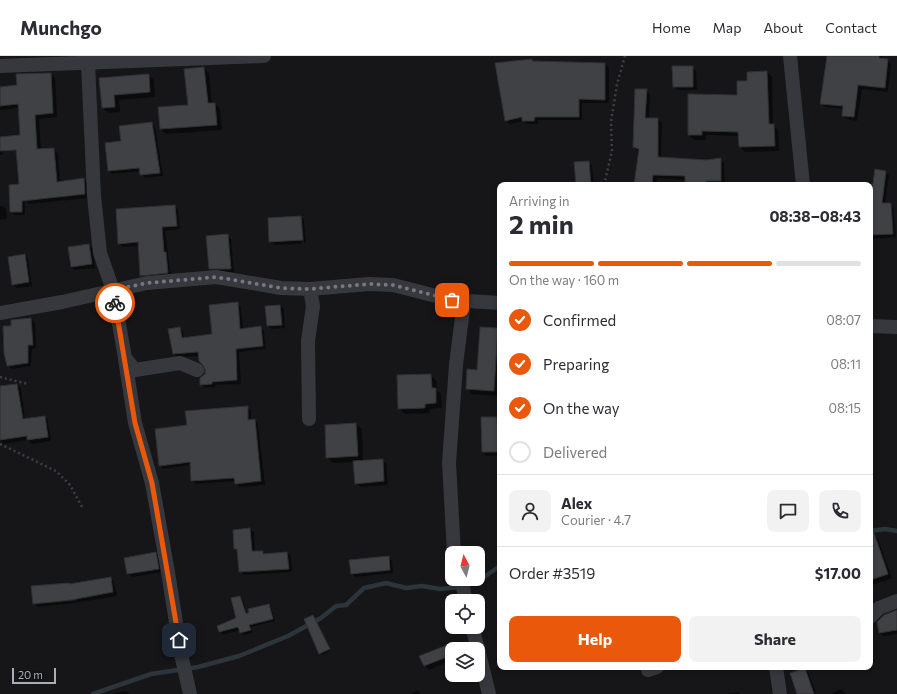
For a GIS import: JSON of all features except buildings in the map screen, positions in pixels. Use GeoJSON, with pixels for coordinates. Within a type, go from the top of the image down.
{"type":"FeatureCollection","features":[{"type":"Feature","properties":{"kind":"street"},"geometry":{"type":"LineString","coordinates":[[0,66],[264,56]]}},
{"type":"Feature","properties":{"kind":"street"},"geometry":{"type":"LineString","coordinates":[[790,56],[803,182]]}},
{"type":"Feature","properties":{"kind":"street"},"geometry":{"type":"LineString","coordinates":[[88,63],[94,196],[100,253],[113,290],[135,423],[152,483],[182,659],[190,694]]}},
{"type":"Feature","properties":{"kind":"street"},"geometry":{"type":"LineString","coordinates":[[0,313],[62,302],[147,283],[216,277],[281,288],[310,289],[369,284],[393,285],[452,300],[497,304]]}},
{"type":"Feature","properties":{"kind":"street"},"geometry":{"type":"LineString","coordinates":[[309,419],[308,341],[313,306],[310,289]]}},
{"type":"Feature","properties":{"kind":"street"},"geometry":{"type":"LineString","coordinates":[[454,546],[449,463],[456,365],[464,301]]}},
{"type":"Feature","properties":{"kind":"street"},"geometry":{"type":"LineString","coordinates":[[873,326],[897,327]]}},
{"type":"Feature","properties":{"kind":"street"},"geometry":{"type":"LineString","coordinates":[[125,358],[135,370],[180,363],[197,370]]}},
{"type":"Feature","properties":{"kind":"street"},"geometry":{"type":"LineString","coordinates":[[873,614],[879,608],[897,601]]}},
{"type":"Feature","properties":{"kind":"street"},"geometry":{"type":"LineString","coordinates":[[776,670],[780,694]]}},
{"type":"Feature","properties":{"kind":"street"},"geometry":{"type":"LineString","coordinates":[[485,678],[489,694]]}},
{"type":"Feature","properties":{"kind":"path"},"geometry":{"type":"LineString","coordinates":[[605,182],[612,151],[611,122],[614,99],[625,56]]}},
{"type":"Feature","properties":{"kind":"path"},"geometry":{"type":"LineString","coordinates":[[0,377],[28,384]]}},
{"type":"Feature","properties":{"kind":"path"},"geometry":{"type":"LineString","coordinates":[[0,444],[56,471],[70,484],[82,507]]}},
{"type":"Feature","properties":{"kind":"waterway"},"geometry":{"type":"LineString","coordinates":[[873,531],[885,529],[897,531]]}},
{"type":"Feature","properties":{"kind":"waterway"},"geometry":{"type":"LineString","coordinates":[[93,694],[151,674],[198,667],[239,656],[288,636],[321,618],[336,606],[346,605],[364,588],[386,583],[406,588],[422,586],[440,589],[462,587],[484,577],[497,568]]}},
{"type":"Feature","properties":{"kind":"way so far"},"geometry":{"type":"LineString","coordinates":[[115,303],[113,290],[147,283],[216,277],[281,288],[310,289],[369,284],[393,285],[452,300]]}},
{"type":"Feature","properties":{"kind":"route"},"geometry":{"type":"LineString","coordinates":[[115,303],[135,423],[152,483],[179,640]]}}]}
